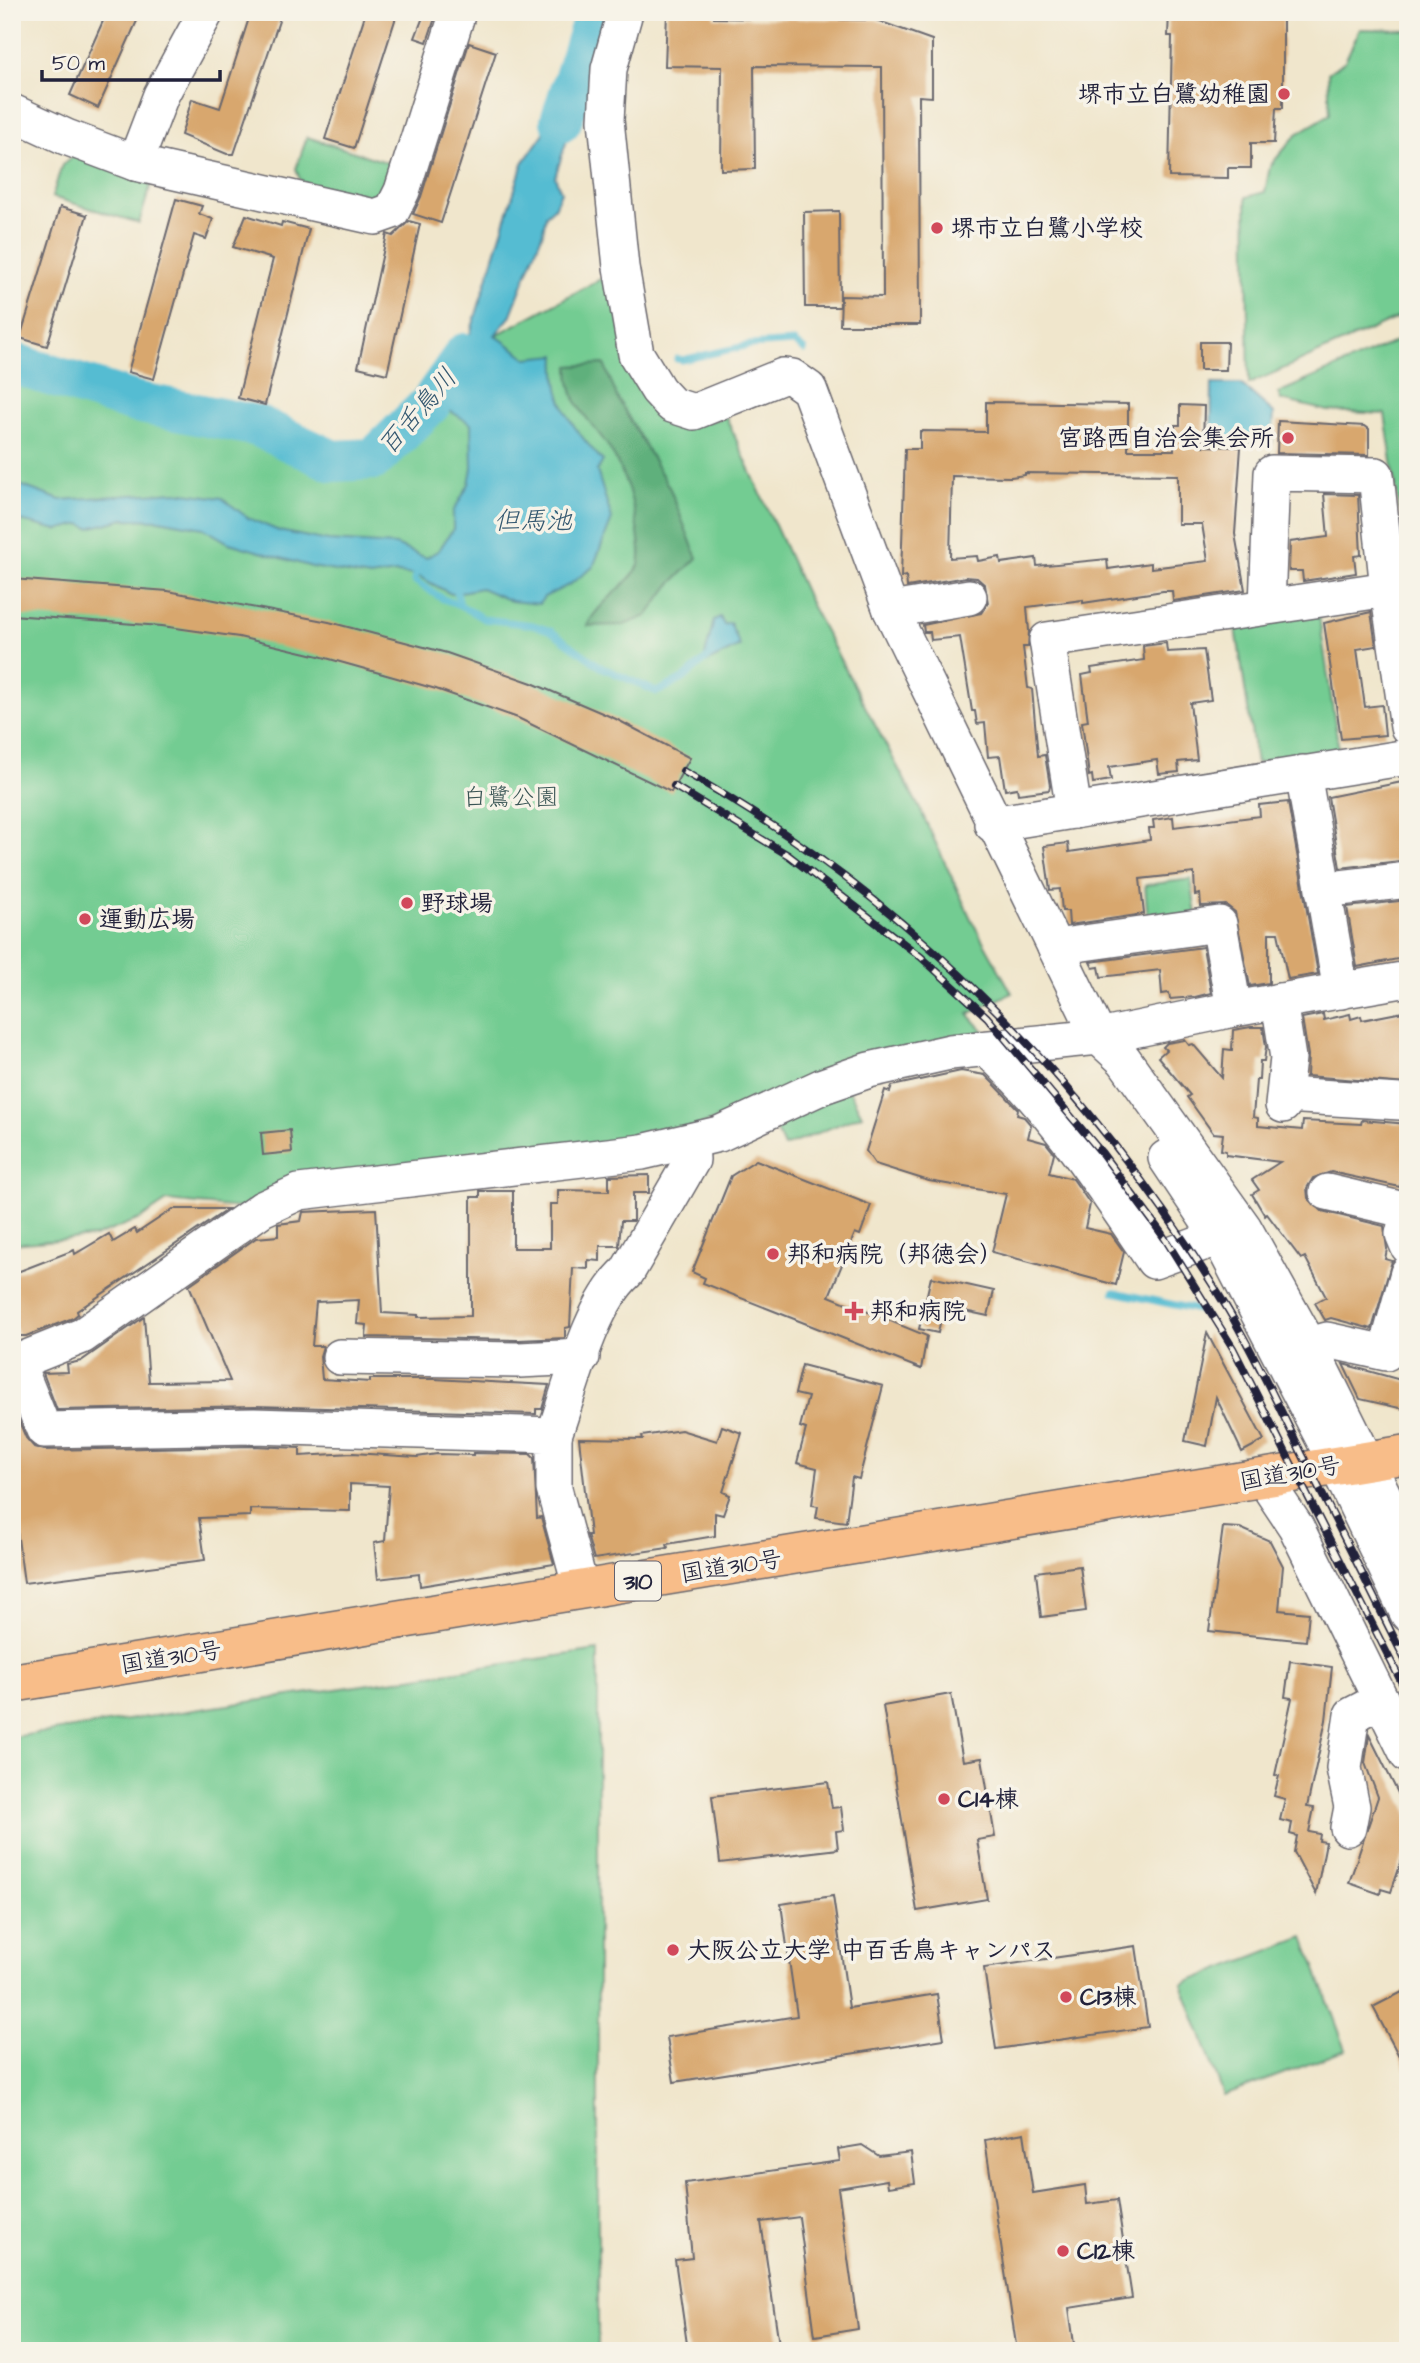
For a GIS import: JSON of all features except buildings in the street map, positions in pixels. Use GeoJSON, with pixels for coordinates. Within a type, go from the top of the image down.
{"type":"FeatureCollection","features":[{"type":"Feature","properties":{"kind":"highway","name":"国道310号"},"geometry":{"type":"LineString","coordinates":[[12,1683],[1408,1454]]}},
{"type":"Feature","properties":{"kind":"street"},"geometry":{"type":"LineString","coordinates":[[135,163],[161,95],[206,12]]}},
{"type":"Feature","properties":{"kind":"street"},"geometry":{"type":"LineString","coordinates":[[12,112],[66,137],[135,163],[375,217],[392,211],[402,191],[458,12]]}},
{"type":"Feature","properties":{"kind":"street"},"geometry":{"type":"LineString","coordinates":[[625,12],[609,69],[607,120],[621,267],[636,354],[658,390],[671,405],[694,412],[783,376],[792,376],[809,389],[891,610],[992,824],[1099,1037],[1124,1060],[1232,1234],[1309,1345],[1408,1614]]}},
{"type":"Feature","properties":{"kind":"street"},"geometry":{"type":"LineString","coordinates":[[1267,606],[1272,473],[1376,475],[1388,589],[1408,727]]}},
{"type":"Feature","properties":{"kind":"street"},"geometry":{"type":"LineString","coordinates":[[1074,811],[1047,640],[1388,589]]}},
{"type":"Feature","properties":{"kind":"street"},"geometry":{"type":"LineString","coordinates":[[891,610],[969,597]]}},
{"type":"Feature","properties":{"kind":"street"},"geometry":{"type":"LineString","coordinates":[[992,824],[1408,757]]}},
{"type":"Feature","properties":{"kind":"street"},"geometry":{"type":"LineString","coordinates":[[1303,773],[1342,991]]}},
{"type":"Feature","properties":{"kind":"street"},"geometry":{"type":"LineString","coordinates":[[1323,890],[1408,880]]}},
{"type":"Feature","properties":{"kind":"street"},"geometry":{"type":"LineString","coordinates":[[1055,947],[1219,924],[1234,1009]]}},
{"type":"Feature","properties":{"kind":"street"},"geometry":{"type":"LineString","coordinates":[[554,1436],[254,1426],[44,1430],[14,1364],[82,1336],[262,1209],[299,1192],[642,1152],[719,1134],[824,1086],[869,1070],[950,1052],[1099,1037],[1234,1009],[1408,979]]}},
{"type":"Feature","properties":{"kind":"street"},"geometry":{"type":"LineString","coordinates":[[1279,1001],[1288,1058],[1284,1100],[1401,1102]]}},
{"type":"Feature","properties":{"kind":"street"},"geometry":{"type":"LineString","coordinates":[[987,1049],[1014,1073],[1071,1140],[1154,1261],[1232,1234]]}},
{"type":"Feature","properties":{"kind":"street"},"geometry":{"type":"LineString","coordinates":[[581,1589],[554,1489],[554,1436],[597,1313],[617,1280],[627,1272],[692,1160],[691,1142]]}},
{"type":"Feature","properties":{"kind":"street"},"geometry":{"type":"LineString","coordinates":[[1327,1192],[1408,1212],[1404,1234],[1408,1245]]}},
{"type":"Feature","properties":{"kind":"street"},"geometry":{"type":"LineString","coordinates":[[1232,1234],[1352,1462],[1408,1545]]}},
{"type":"Feature","properties":{"kind":"street"},"geometry":{"type":"LineString","coordinates":[[1309,1345],[1326,1340],[1386,1353],[1408,1273]]}},
{"type":"Feature","properties":{"kind":"street"},"geometry":{"type":"LineString","coordinates":[[340,1357],[519,1360],[582,1357]]}},
{"type":"Feature","properties":{"kind":"street"},"geometry":{"type":"LineString","coordinates":[[1264,1479],[1296,1527],[1408,1755]]}},
{"type":"Feature","properties":{"kind":"street"},"geometry":{"type":"LineString","coordinates":[[1348,1828],[1352,1807],[1344,1768],[1352,1715],[1381,1700]]}},
{"type":"Feature","properties":{"kind":"green space"},"geometry":{"type":"Polygon","coordinates":[[[1360,29],[1408,30],[1408,313],[1249,384],[1246,197],[1265,192],[1270,166],[1297,134],[1330,114],[1328,73],[1345,61],[1360,29]]]}},
{"type":"Feature","properties":{"kind":"green space"},"geometry":{"type":"Polygon","coordinates":[[[307,137],[402,167],[378,201],[307,185],[300,180],[296,169],[307,137]]]}},
{"type":"Feature","properties":{"kind":"green space"},"geometry":{"type":"Polygon","coordinates":[[[76,154],[151,184],[139,223],[52,197],[62,165],[76,154]]]}},
{"type":"Feature","properties":{"kind":"green space","name":"白鷺公園"},"geometry":{"type":"Polygon","coordinates":[[[610,274],[661,418],[685,424],[726,417],[811,605],[920,809],[972,921],[1012,993],[968,1014],[984,1031],[680,1132],[240,1208],[167,1201],[140,1219],[94,1237],[12,1244],[12,370],[166,419],[260,436],[330,470],[380,467],[439,406],[496,335],[610,274]]]}},
{"type":"Feature","properties":{"kind":"green space"},"geometry":{"type":"Polygon","coordinates":[[[1408,336],[1408,505],[1399,509],[1385,414],[1328,411],[1281,400],[1278,393],[1408,336]]]}},
{"type":"Feature","properties":{"kind":"green space"},"geometry":{"type":"Polygon","coordinates":[[[604,364],[618,399],[670,489],[697,558],[669,586],[647,616],[624,625],[587,626],[599,608],[636,571],[640,556],[635,516],[623,475],[608,446],[586,418],[572,391],[569,366],[604,364]]]}},
{"type":"Feature","properties":{"kind":"green space"},"geometry":{"type":"Polygon","coordinates":[[[1318,609],[1339,751],[1256,763],[1235,621],[1318,609]]]}},
{"type":"Feature","properties":{"kind":"green space"},"geometry":{"type":"Polygon","coordinates":[[[1191,879],[1196,915],[1148,922],[1145,885],[1191,879]]]}},
{"type":"Feature","properties":{"kind":"green space"},"geometry":{"type":"Polygon","coordinates":[[[849,1090],[862,1115],[784,1147],[773,1123],[849,1090]]]}},
{"type":"Feature","properties":{"kind":"green space"},"geometry":{"type":"Polygon","coordinates":[[[598,1650],[598,2351],[12,2351],[12,1737],[598,1650]]]}},
{"type":"Feature","properties":{"kind":"green space"},"geometry":{"type":"Polygon","coordinates":[[[1304,1937],[1346,2050],[1224,2096],[1182,1984],[1304,1937]]]}},
{"type":"Feature","properties":{"kind":"water","name":"但馬池"},"geometry":{"type":"Polygon","coordinates":[[[575,65],[583,68],[572,124],[555,177],[561,192],[554,208],[546,215],[543,232],[510,317],[495,335],[527,358],[556,355],[558,387],[566,413],[603,461],[597,471],[612,519],[593,567],[569,585],[544,597],[539,604],[511,601],[481,588],[451,594],[416,575],[396,573],[370,577],[312,567],[229,543],[203,528],[159,520],[124,519],[89,528],[81,524],[57,530],[12,519],[12,482],[60,500],[176,492],[222,498],[248,518],[279,531],[328,541],[396,545],[426,558],[439,550],[453,529],[453,512],[469,484],[472,468],[471,424],[428,397],[470,334],[523,163],[553,120],[575,65]]]}},
{"type":"Feature","properties":{"kind":"water"},"geometry":{"type":"Polygon","coordinates":[[[1212,384],[1241,384],[1274,413],[1272,443],[1211,441],[1212,384]]]}},
{"type":"Feature","properties":{"kind":"water"},"geometry":{"type":"Polygon","coordinates":[[[720,617],[724,625],[730,623],[740,646],[708,662],[705,656],[714,620],[720,617]]]}},
{"type":"Feature","properties":{"kind":"waterway","name":"百舌鳥川"},"geometry":{"type":"LineString","coordinates":[[561,121],[596,12]]}},
{"type":"Feature","properties":{"kind":"waterway"},"geometry":{"type":"LineString","coordinates":[[677,359],[750,345],[794,342],[804,350]]}},
{"type":"Feature","properties":{"kind":"waterway","name":"百舌鳥川"},"geometry":{"type":"LineString","coordinates":[[12,363],[135,402],[258,426],[333,461],[374,459],[430,404],[465,354]]}},
{"type":"Feature","properties":{"kind":"waterway"},"geometry":{"type":"LineString","coordinates":[[416,575],[415,581],[443,599],[460,605]]}},
{"type":"Feature","properties":{"kind":"waterway"},"geometry":{"type":"LineString","coordinates":[[457,592],[460,605],[484,619],[533,625],[551,631],[601,667],[657,692],[683,679],[712,654]]}},
{"type":"Feature","properties":{"kind":"waterway"},"geometry":{"type":"LineString","coordinates":[[1114,1292],[1198,1310]]}},
{"type":"Feature","properties":{"kind":"railway"},"geometry":{"type":"LineString","coordinates":[[683,771],[766,821],[845,877],[919,938],[990,1004],[1055,1074],[1117,1148],[1174,1226],[1227,1308],[1266,1380],[1408,1666]]}},
{"type":"Feature","properties":{"kind":"railway"},"geometry":{"type":"LineString","coordinates":[[674,786],[788,855],[921,957],[987,1017],[1101,1152],[1162,1234],[1233,1348],[1408,1695]]}},
{"type":"Feature","properties":{"kind":"place","name":"堺市立白鷺幼稚園"},"geometry":{"type":"Point","coordinates":[1284,94]}},
{"type":"Feature","properties":{"kind":"place","name":"堺市立白鷺小学校"},"geometry":{"type":"Point","coordinates":[937,228]}},
{"type":"Feature","properties":{"kind":"place","name":"宮路西自治会集会所"},"geometry":{"type":"Point","coordinates":[1288,438]}},
{"type":"Feature","properties":{"kind":"place","name":"野球場"},"geometry":{"type":"Point","coordinates":[407,903]}},
{"type":"Feature","properties":{"kind":"place","name":"運動広場"},"geometry":{"type":"Point","coordinates":[85,919]}},
{"type":"Feature","properties":{"kind":"place","name":"邦和病院（邦徳会）"},"geometry":{"type":"Point","coordinates":[773,1254]}},
{"type":"Feature","properties":{"kind":"place","name":"邦和病院"},"geometry":{"type":"Point","coordinates":[854,1311]}},
{"type":"Feature","properties":{"kind":"place","name":"C14棟"},"geometry":{"type":"Point","coordinates":[944,1799]}},
{"type":"Feature","properties":{"kind":"place","name":"大阪公立大学 中百舌鳥キャンパス"},"geometry":{"type":"Point","coordinates":[673,1950]}},
{"type":"Feature","properties":{"kind":"place","name":"C13棟"},"geometry":{"type":"Point","coordinates":[1066,1997]}},
{"type":"Feature","properties":{"kind":"place","name":"C12棟"},"geometry":{"type":"Point","coordinates":[1063,2251]}}]}
